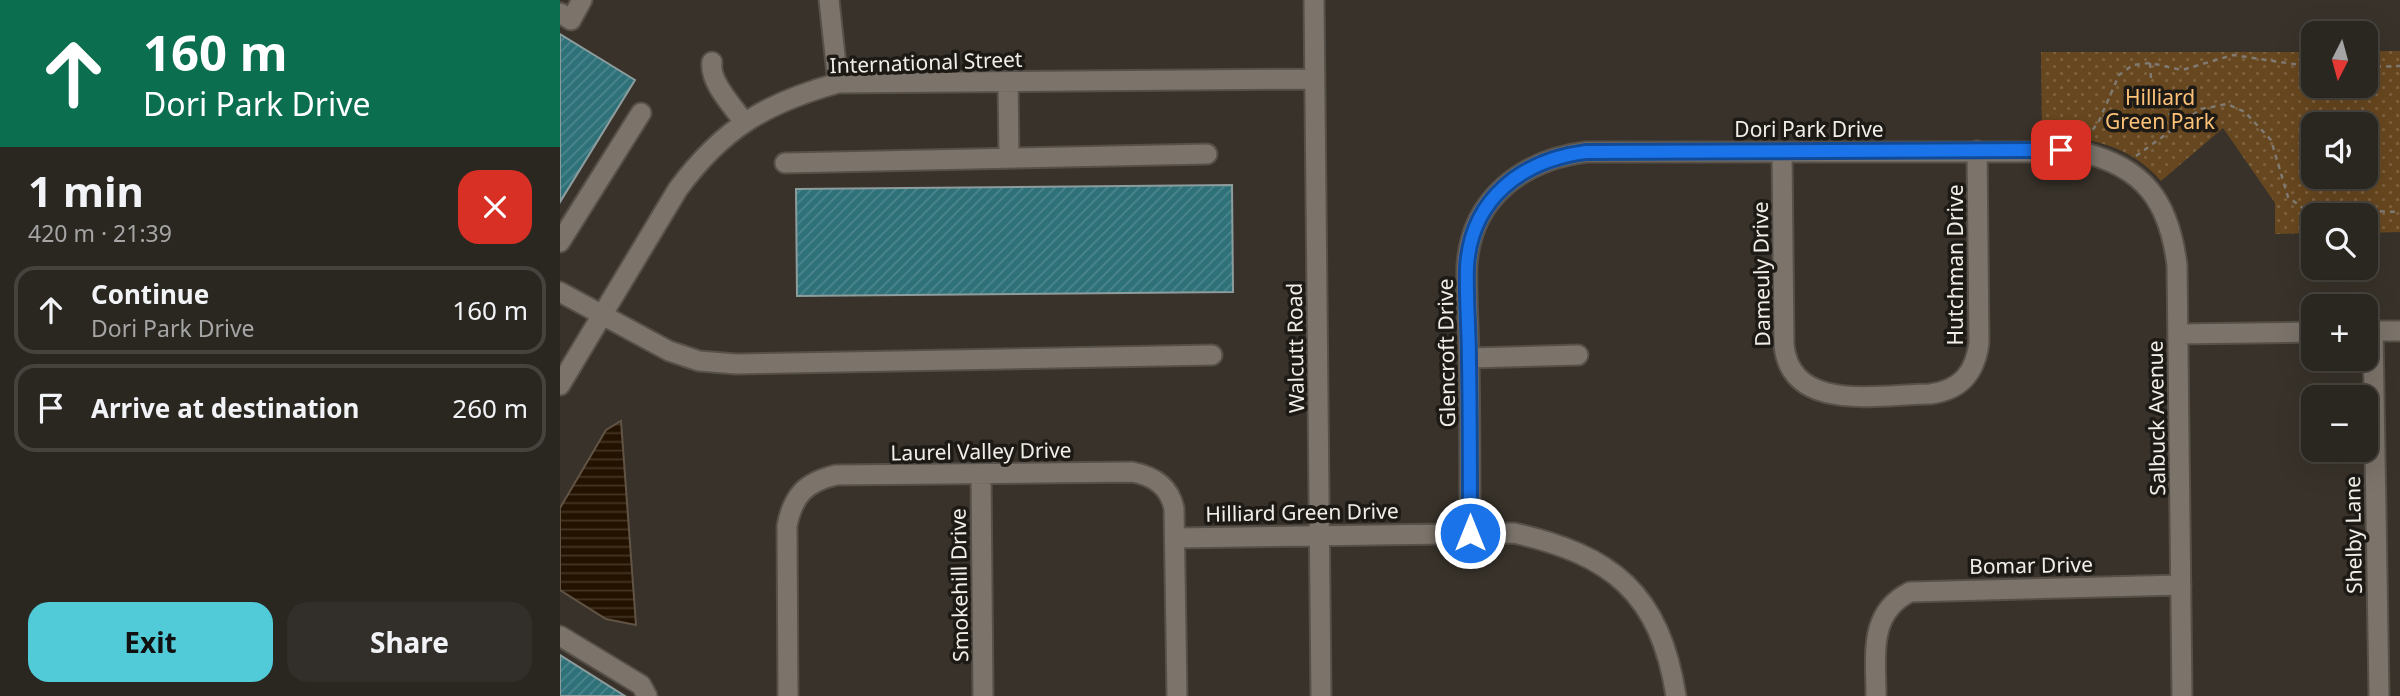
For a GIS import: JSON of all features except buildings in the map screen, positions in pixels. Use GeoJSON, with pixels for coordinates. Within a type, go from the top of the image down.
{"type":"FeatureCollection","features":[{"type":"Feature","properties":{"kind":"street"},"geometry":{"type":"LineString","coordinates":[[560,13],[571,20],[582,0]]}},
{"type":"Feature","properties":{"kind":"street"},"geometry":{"type":"LineString","coordinates":[[828,0],[838,83]]}},
{"type":"Feature","properties":{"kind":"street","name":"Walcutt Road"},"geometry":{"type":"LineString","coordinates":[[1314,0],[1321,696]]}},
{"type":"Feature","properties":{"kind":"street"},"geometry":{"type":"LineString","coordinates":[[712,62],[711,70],[716,80],[744,122]]}},
{"type":"Feature","properties":{"kind":"street","name":"International Street"},"geometry":{"type":"LineString","coordinates":[[560,385],[678,189],[699,160],[744,122],[797,95],[838,83],[1314,79]]}},
{"type":"Feature","properties":{"kind":"street"},"geometry":{"type":"LineString","coordinates":[[1008,82],[1009,158]]}},
{"type":"Feature","properties":{"kind":"street"},"geometry":{"type":"LineString","coordinates":[[560,242],[641,113]]}},
{"type":"Feature","properties":{"kind":"street","name":"Dori Park Drive"},"geometry":{"type":"LineString","coordinates":[[1507,183],[1523,171],[1544,161],[1586,152],[2061,150],[2125,160]]}},
{"type":"Feature","properties":{"kind":"street","name":"Hutchman Drive"},"geometry":{"type":"LineString","coordinates":[[1968,377],[1977,361],[1979,343],[1977,151]]}},
{"type":"Feature","properties":{"kind":"street","name":"Dameuly Drive"},"geometry":{"type":"LineString","coordinates":[[1782,153],[1784,345],[1786,358],[1798,381],[1829,395],[1930,394],[1951,390],[1968,377]]}},
{"type":"Feature","properties":{"kind":"street"},"geometry":{"type":"LineString","coordinates":[[785,163],[1207,154]]}},
{"type":"Feature","properties":{"kind":"street","name":"Salbuck Avenue"},"geometry":{"type":"LineString","coordinates":[[2125,160],[2144,183],[2168,221],[2177,265],[2182,696]]}},
{"type":"Feature","properties":{"kind":"street","name":"Glencroft Drive"},"geometry":{"type":"LineString","coordinates":[[1470,533],[1467,265],[1479,220],[1507,183]]}},
{"type":"Feature","properties":{"kind":"street"},"geometry":{"type":"LineString","coordinates":[[560,292],[668,351],[699,361],[736,364],[1212,355]]}},
{"type":"Feature","properties":{"kind":"street"},"geometry":{"type":"LineString","coordinates":[[2378,331],[2400,331]]}},
{"type":"Feature","properties":{"kind":"street"},"geometry":{"type":"LineString","coordinates":[[2178,334],[2301,332]]}},
{"type":"Feature","properties":{"kind":"street"},"geometry":{"type":"LineString","coordinates":[[1469,358],[1578,355]]}},
{"type":"Feature","properties":{"kind":"street","name":"Shelby Lane"},"geometry":{"type":"LineString","coordinates":[[2371,371],[2379,696]]}},
{"type":"Feature","properties":{"kind":"street","name":"Laurel Valley Drive"},"geometry":{"type":"LineString","coordinates":[[788,696],[787,526],[791,506],[802,490],[818,479],[836,475],[1132,472],[1149,475],[1162,484],[1172,497],[1176,538]]}},
{"type":"Feature","properties":{"kind":"street","name":"Smokehill Drive"},"geometry":{"type":"LineString","coordinates":[[981,474],[983,696]]}},
{"type":"Feature","properties":{"kind":"street","name":"Hilliard Green Drive"},"geometry":{"type":"LineString","coordinates":[[1176,538],[1514,533],[1553,542],[1595,559],[1629,587],[1655,620],[1670,658],[1676,696]]}},
{"type":"Feature","properties":{"kind":"street"},"geometry":{"type":"LineString","coordinates":[[1176,538],[1177,696]]}},
{"type":"Feature","properties":{"kind":"street","name":"Bomar Drive"},"geometry":{"type":"LineString","coordinates":[[1877,696],[1877,627],[1887,608],[1910,592],[2181,585]]}},
{"type":"Feature","properties":{"kind":"street"},"geometry":{"type":"LineString","coordinates":[[560,636],[641,685],[647,696]]}},
{"type":"Feature","properties":{"kind":"path"},"geometry":{"type":"LineString","coordinates":[[2087,139],[2099,121],[2119,75],[2133,65],[2150,63],[2182,69],[2233,54],[2301,65]]}},
{"type":"Feature","properties":{"kind":"path"},"geometry":{"type":"LineString","coordinates":[[2150,63],[2151,78]]}},
{"type":"Feature","properties":{"kind":"path"},"geometry":{"type":"LineString","coordinates":[[2378,67],[2400,66]]}},
{"type":"Feature","properties":{"kind":"path"},"geometry":{"type":"LineString","coordinates":[[2125,160],[2210,105],[2237,107],[2271,140],[2288,197],[2304,209],[2400,212]]}},
{"type":"Feature","properties":{"kind":"path"},"geometry":{"type":"LineString","coordinates":[[2169,113],[2177,126]]}},
{"type":"Feature","properties":{"kind":"green space","name":"Hilliard Green Park"},"geometry":{"type":"Polygon","coordinates":[[[2378,51],[2400,51],[2400,232],[2378,233],[2378,203],[2301,203],[2301,233],[2275,234],[2275,203],[2223,128],[2161,181],[2136,159],[2107,145],[2075,138],[2042,136],[2041,52],[2301,52],[2301,98],[2378,98],[2378,51]]]}},
{"type":"Feature","properties":{"kind":"shaded area"},"geometry":{"type":"Polygon","coordinates":[[[621,421],[636,625],[606,619],[560,590],[560,508],[606,430],[621,421]]]}},
{"type":"Feature","properties":{"kind":"route"},"geometry":{"type":"LineString","coordinates":[[1470,533],[1467,265],[1479,220],[1507,183],[1523,171],[1544,161],[1586,152],[2061,150]]}}]}
